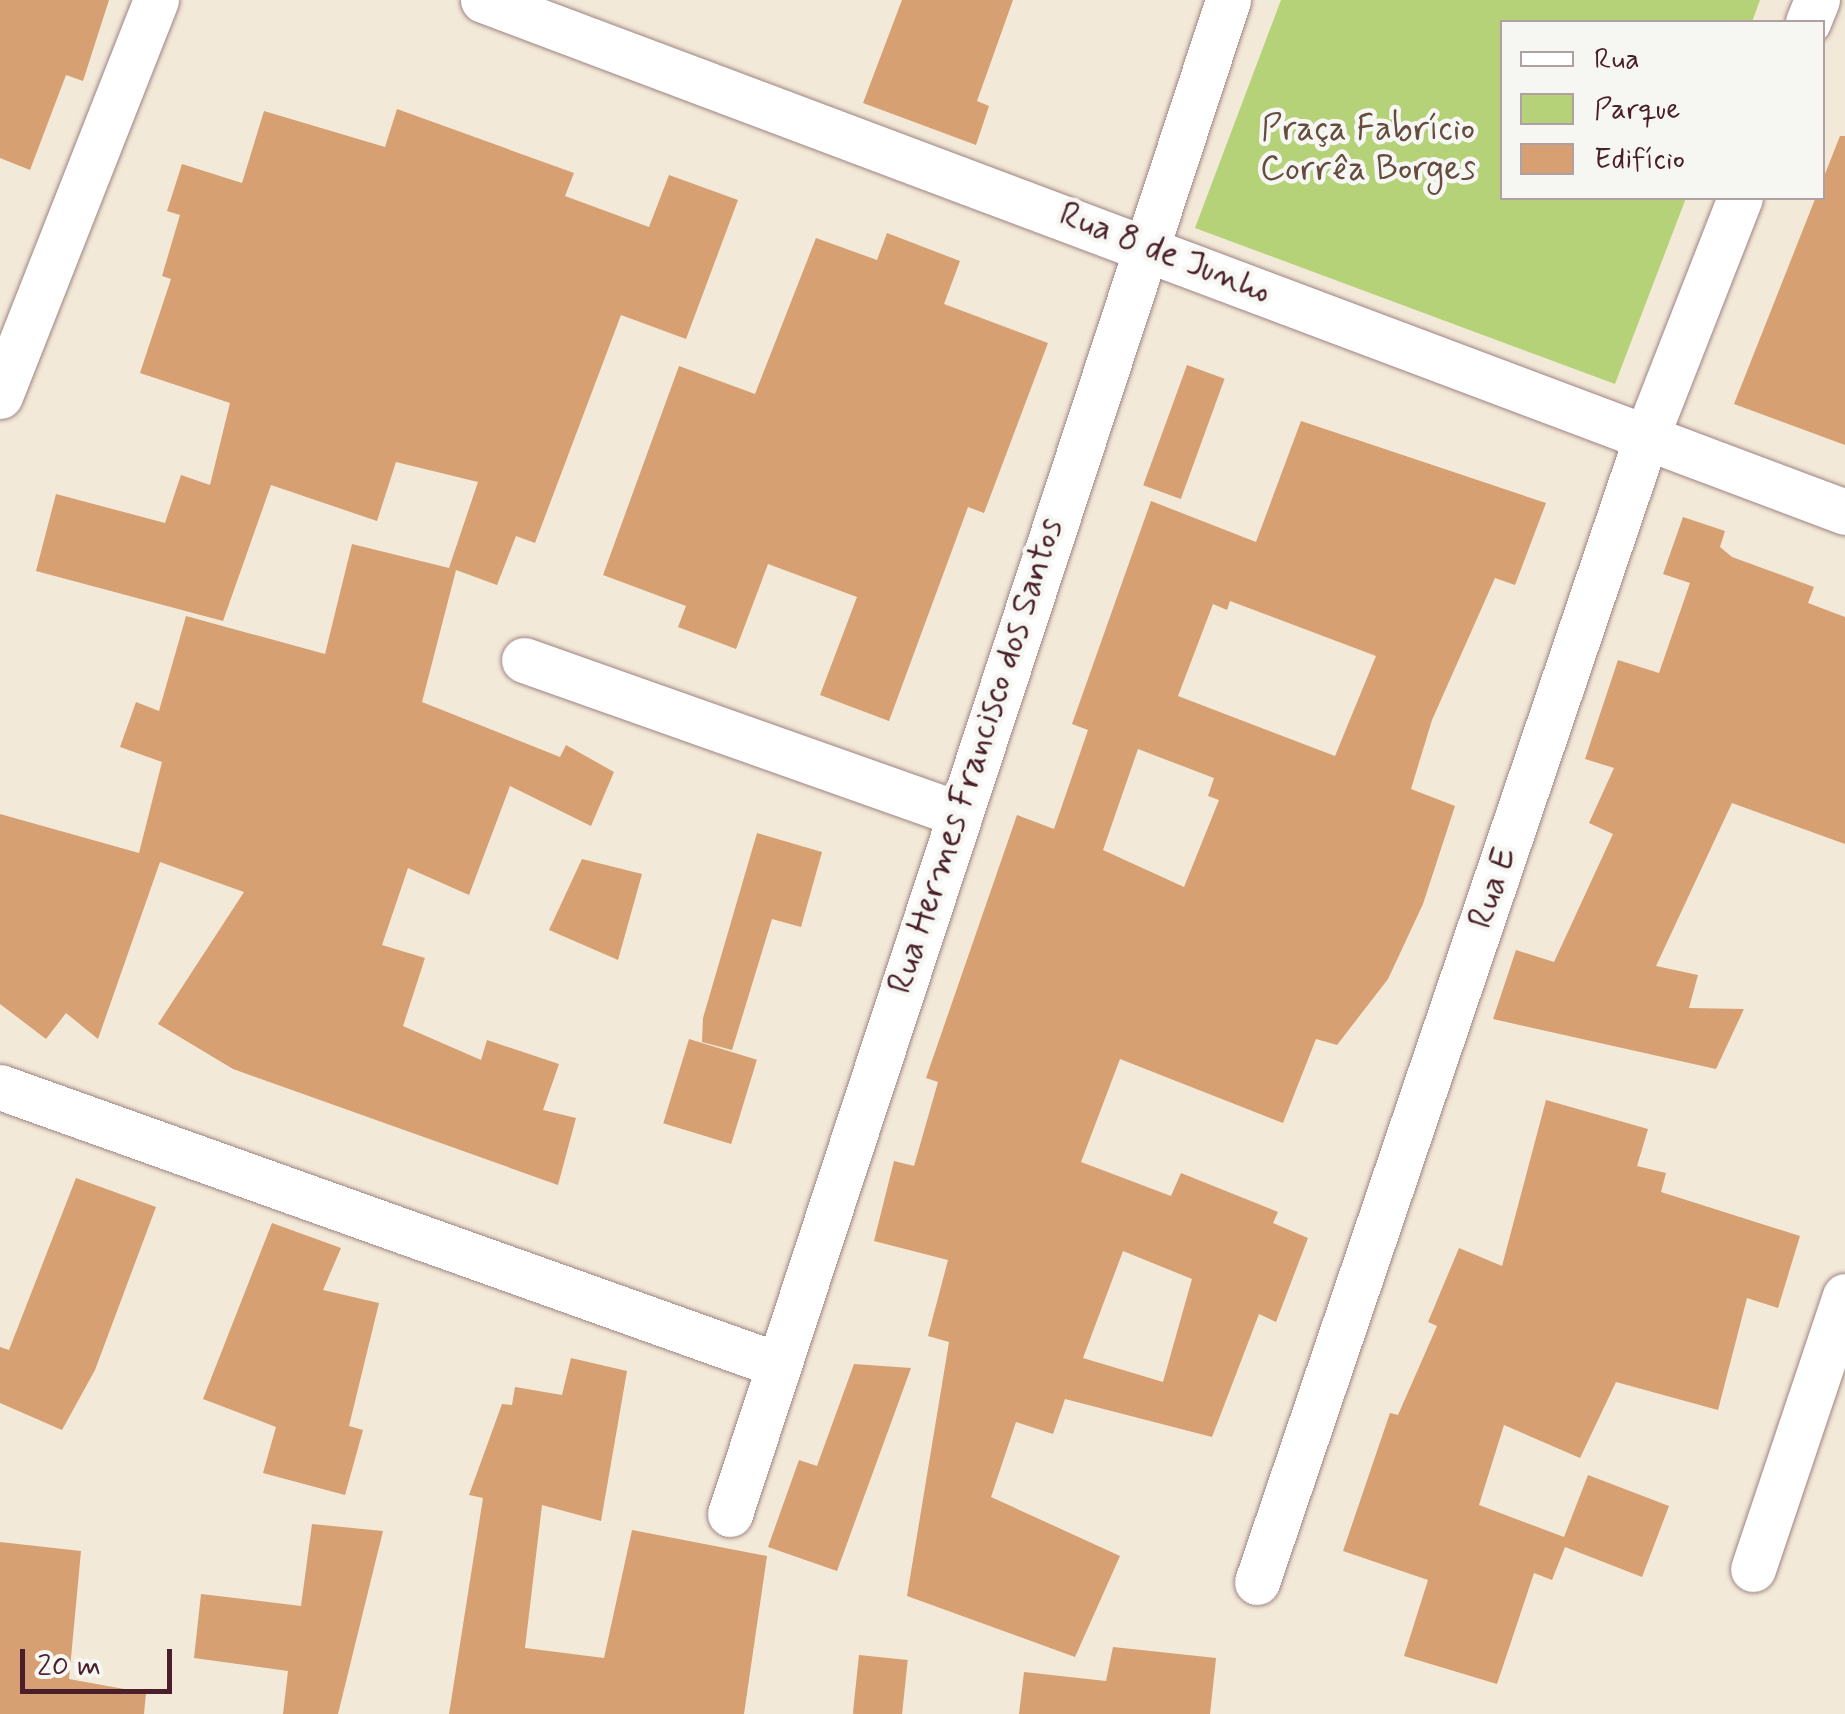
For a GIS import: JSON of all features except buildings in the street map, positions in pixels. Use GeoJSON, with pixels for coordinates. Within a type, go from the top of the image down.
{"type":"FeatureCollection","features":[{"type":"Feature","properties":{"kind":"street"},"geometry":{"type":"LineString","coordinates":[[0,396],[156,0]]}},
{"type":"Feature","properties":{"kind":"street","name":"Rua 8 de Junho"},"geometry":{"type":"LineString","coordinates":[[483,0],[1146,246],[1845,512]]}},
{"type":"Feature","properties":{"kind":"street","name":"Rua Hermes Francisco dos Santos"},"geometry":{"type":"LineString","coordinates":[[730,1514],[773,1364],[1228,0]]}},
{"type":"Feature","properties":{"kind":"street","name":"Rua E"},"geometry":{"type":"LineString","coordinates":[[1257,1582],[1647,435],[1739,200]]}},
{"type":"Feature","properties":{"kind":"street"},"geometry":{"type":"LineString","coordinates":[[524,660],[957,814]]}},
{"type":"Feature","properties":{"kind":"street"},"geometry":{"type":"LineString","coordinates":[[0,1087],[773,1364]]}},
{"type":"Feature","properties":{"kind":"street"},"geometry":{"type":"LineString","coordinates":[[1752,1569],[1845,1296]]}},
{"type":"Feature","properties":{"kind":"green space","name":"Praça Fabrício Corrêa Borges"},"geometry":{"type":"Polygon","coordinates":[[[1281,0],[1760,0],[1753,20],[1500,20],[1500,200],[1685,200],[1615,384],[1195,228],[1281,0]]]}}]}
